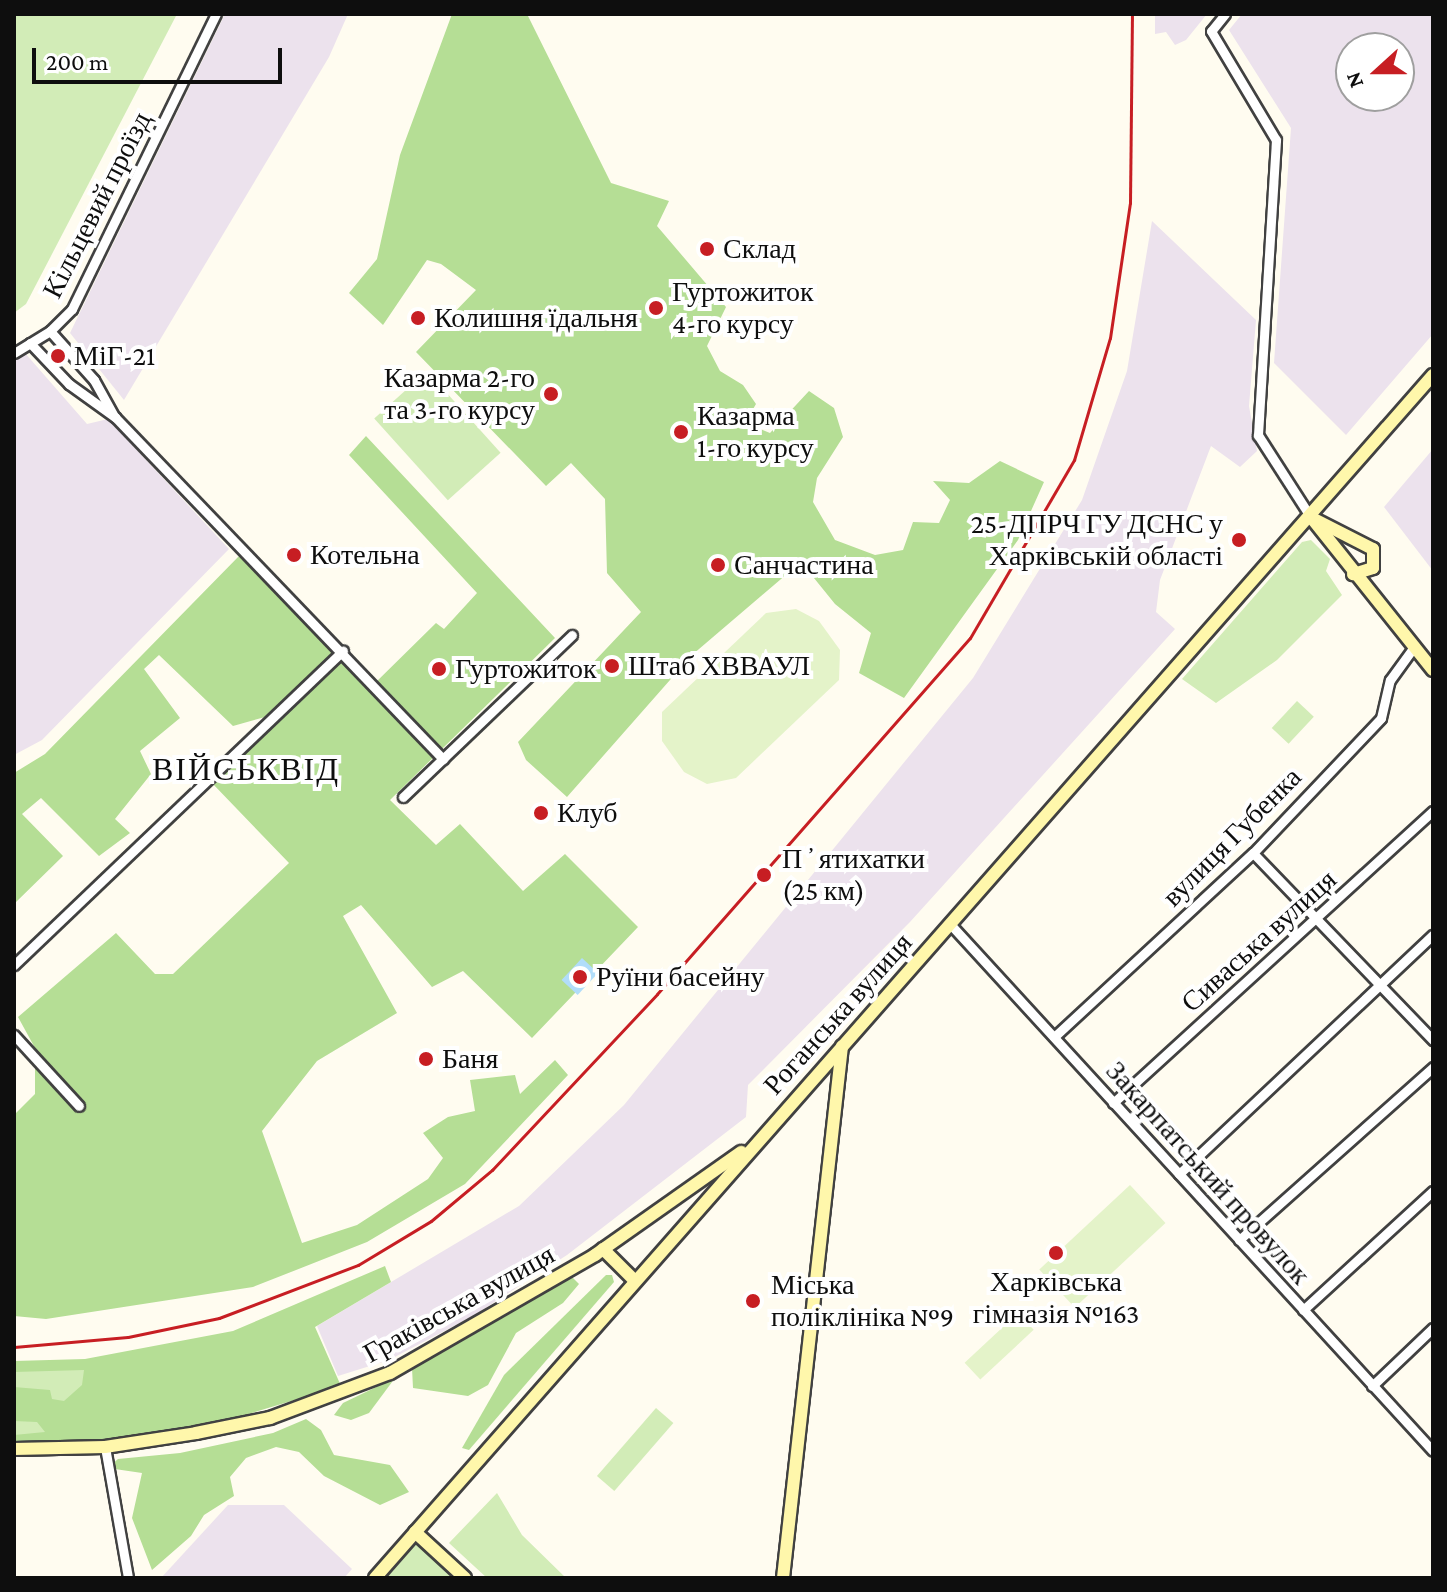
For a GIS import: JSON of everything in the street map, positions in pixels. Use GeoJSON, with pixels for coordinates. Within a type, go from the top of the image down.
{"type":"FeatureCollection","features":[{"type":"Feature","properties":{"kind":"street","name":"Кільцевий проїзд"},"geometry":{"type":"LineString","coordinates":[[14,353],[50,331],[72,309],[112,236],[216,14]]}},
{"type":"Feature","properties":{"kind":"street"},"geometry":{"type":"LineString","coordinates":[[1225,14],[1211,31],[1276,140],[1258,435],[1310,516],[1353,574],[1433,670]]}},
{"type":"Feature","properties":{"kind":"street"},"geometry":{"type":"LineString","coordinates":[[50,331],[94,380],[115,417]]}},
{"type":"Feature","properties":{"kind":"street"},"geometry":{"type":"LineString","coordinates":[[30,343],[69,384],[115,417],[241,550],[343,651],[443,759]]}},
{"type":"Feature","properties":{"kind":"street","name":"Роганська вулиця"},"geometry":{"type":"LineString","coordinates":[[375,1578],[1433,375]]}},
{"type":"Feature","properties":{"kind":"street"},"geometry":{"type":"LineString","coordinates":[[1310,516],[1373,549],[1373,568],[1353,574]]}},
{"type":"Feature","properties":{"kind":"street"},"geometry":{"type":"LineString","coordinates":[[403,797],[572,635]]}},
{"type":"Feature","properties":{"kind":"street","name":"вулиця Губенка"},"geometry":{"type":"LineString","coordinates":[[1054,1037],[1253,853],[1381,718],[1390,680],[1413,648]]}},
{"type":"Feature","properties":{"kind":"street"},"geometry":{"type":"LineString","coordinates":[[14,965],[343,651]]}},
{"type":"Feature","properties":{"kind":"street","name":"Сиваська вулиця"},"geometry":{"type":"LineString","coordinates":[[1113,1103],[1433,811]]}},
{"type":"Feature","properties":{"kind":"street"},"geometry":{"type":"LineString","coordinates":[[1253,853],[1433,1040]]}},
{"type":"Feature","properties":{"kind":"street","name":"Закарпатський провулок"},"geometry":{"type":"LineString","coordinates":[[951,925],[1433,1451]]}},
{"type":"Feature","properties":{"kind":"street"},"geometry":{"type":"LineString","coordinates":[[1179,1174],[1433,935]]}},
{"type":"Feature","properties":{"kind":"street"},"geometry":{"type":"LineString","coordinates":[[14,1035],[79,1106]]}},
{"type":"Feature","properties":{"kind":"street"},"geometry":{"type":"LineString","coordinates":[[783,1578],[842,1046]]}},
{"type":"Feature","properties":{"kind":"street"},"geometry":{"type":"LineString","coordinates":[[1239,1240],[1433,1067]]}},
{"type":"Feature","properties":{"kind":"street","name":"Граківська вулиця"},"geometry":{"type":"LineString","coordinates":[[14,1449],[105,1447],[270,1418],[347,1391],[425,1356],[603,1249],[754,1144]]}},
{"type":"Feature","properties":{"kind":"street"},"geometry":{"type":"LineString","coordinates":[[1303,1310],[1433,1191]]}},
{"type":"Feature","properties":{"kind":"street"},"geometry":{"type":"LineString","coordinates":[[603,1249],[635,1281]]}},
{"type":"Feature","properties":{"kind":"street"},"geometry":{"type":"LineString","coordinates":[[1372,1386],[1433,1328]]}},
{"type":"Feature","properties":{"kind":"street"},"geometry":{"type":"LineString","coordinates":[[105,1447],[128,1578]]}},
{"type":"Feature","properties":{"kind":"street"},"geometry":{"type":"LineString","coordinates":[[415,1532],[465,1578]]}},
{"type":"Feature","properties":{"kind":"shaded area"},"geometry":{"type":"Polygon","coordinates":[[[225,14],[348,14],[329,57],[124,400],[70,333],[225,14]]]}},
{"type":"Feature","properties":{"kind":"shaded area"},"geometry":{"type":"Polygon","coordinates":[[[1155,14],[1207,14],[1186,40],[1175,45],[1166,32],[1155,34],[1155,14]]]}},
{"type":"Feature","properties":{"kind":"shaded area"},"geometry":{"type":"Polygon","coordinates":[[[1242,14],[1433,14],[1433,334],[1346,435],[1274,363],[1291,128],[1229,30],[1242,14]]]}},
{"type":"Feature","properties":{"kind":"shaded area"},"geometry":{"type":"Polygon","coordinates":[[[1152,221],[1256,320],[1249,406],[1257,451],[1240,467],[1211,446],[1160,580],[1156,612],[1175,629],[910,922],[748,1085],[746,1117],[567,1255],[473,1316],[389,1360],[338,1376],[317,1326],[519,1206],[624,1105],[973,678],[1082,500],[1127,371],[1152,221]]]}},
{"type":"Feature","properties":{"kind":"shaded area"},"geometry":{"type":"Polygon","coordinates":[[[25,353],[87,424],[108,419],[229,549],[42,740],[14,755],[14,360],[25,353]]]}},
{"type":"Feature","properties":{"kind":"shaded area"},"geometry":{"type":"Polygon","coordinates":[[[1433,449],[1433,571],[1384,507],[1433,449]]]}},
{"type":"Feature","properties":{"kind":"shaded area"},"geometry":{"type":"Polygon","coordinates":[[[228,1505],[284,1505],[352,1569],[344,1578],[161,1578],[228,1505]]]}},
{"type":"Feature","properties":{"kind":"green space"},"geometry":{"type":"Polygon","coordinates":[[[14,14],[177,14],[26,304],[14,313],[14,14]]]}},
{"type":"Feature","properties":{"kind":"green space"},"geometry":{"type":"Polygon","coordinates":[[[452,14],[527,14],[611,183],[669,201],[657,226],[726,307],[707,346],[720,371],[743,385],[756,404],[745,423],[770,433],[809,391],[834,408],[843,437],[817,478],[813,502],[835,540],[875,555],[903,550],[913,522],[939,523],[950,500],[933,481],[969,483],[1000,461],[1044,482],[1018,540],[904,698],[859,673],[871,633],[835,604],[801,562],[692,655],[567,797],[526,760],[518,742],[641,612],[607,573],[605,499],[571,463],[546,486],[416,352],[476,290],[441,264],[427,260],[383,325],[349,293],[377,259],[400,155],[452,14]]]}},
{"type":"Feature","properties":{"kind":"green space"},"geometry":{"type":"Polygon","coordinates":[[[427,371],[501,453],[448,500],[374,419],[427,371]]]}},
{"type":"Feature","properties":{"kind":"green space"},"geometry":{"type":"Polygon","coordinates":[[[366,436],[555,638],[390,800],[436,845],[460,824],[523,891],[565,854],[638,927],[532,1038],[463,971],[432,987],[361,905],[343,916],[397,1013],[317,1061],[262,1131],[302,1243],[357,1225],[428,1179],[443,1158],[423,1133],[448,1117],[475,1111],[470,1080],[515,1075],[520,1094],[555,1060],[568,1075],[465,1184],[367,1242],[253,1287],[46,1319],[14,1316],[14,1115],[35,1094],[35,1048],[18,1017],[116,933],[155,974],[173,974],[289,863],[211,782],[341,656],[371,687],[436,623],[444,629],[477,593],[349,455],[366,436]]]}},
{"type":"Feature","properties":{"kind":"green space"},"geometry":{"type":"Polygon","coordinates":[[[1311,540],[1330,559],[1326,571],[1342,595],[1277,660],[1216,703],[1182,679],[1302,542],[1311,540]]]}},
{"type":"Feature","properties":{"kind":"green space"},"geometry":{"type":"Polygon","coordinates":[[[240,555],[337,650],[265,717],[233,726],[159,655],[144,669],[180,718],[140,751],[151,774],[115,819],[130,833],[99,856],[41,798],[22,814],[63,856],[14,904],[14,773],[45,754],[240,555]]]}},
{"type":"Feature","properties":{"kind":"green space"},"geometry":{"type":"Polygon","coordinates":[[[796,609],[819,621],[840,650],[839,680],[736,778],[707,784],[684,772],[662,741],[662,712],[766,613],[796,609]]]}},
{"type":"Feature","properties":{"kind":"green space"},"geometry":{"type":"Polygon","coordinates":[[[1297,701],[1314,717],[1289,744],[1272,728],[1297,701]]]}},
{"type":"Feature","properties":{"kind":"green space"},"geometry":{"type":"Polygon","coordinates":[[[1130,1185],[1165,1223],[1075,1308],[1039,1270],[1130,1185]]]}},
{"type":"Feature","properties":{"kind":"green space"},"geometry":{"type":"Polygon","coordinates":[[[385,1266],[391,1282],[315,1327],[341,1386],[212,1425],[93,1445],[14,1447],[14,1435],[45,1432],[37,1422],[14,1421],[14,1387],[50,1390],[52,1399],[64,1401],[82,1385],[84,1370],[14,1372],[14,1361],[85,1359],[233,1331],[385,1266]]]}},
{"type":"Feature","properties":{"kind":"green space"},"geometry":{"type":"Polygon","coordinates":[[[606,1275],[612,1275],[614,1282],[469,1450],[462,1448],[504,1375],[606,1275]]]}},
{"type":"Feature","properties":{"kind":"green space"},"geometry":{"type":"Polygon","coordinates":[[[571,1276],[579,1284],[563,1303],[516,1333],[488,1385],[468,1396],[413,1388],[412,1368],[571,1276]]]}},
{"type":"Feature","properties":{"kind":"green space"},"geometry":{"type":"Polygon","coordinates":[[[1018,1313],[1034,1330],[980,1380],[965,1363],[1018,1313]]]}},
{"type":"Feature","properties":{"kind":"green space"},"geometry":{"type":"Polygon","coordinates":[[[14,1366],[84,1369],[163,1430],[14,1437],[14,1366]]]}},
{"type":"Feature","properties":{"kind":"green space"},"geometry":{"type":"Polygon","coordinates":[[[395,1378],[369,1413],[351,1420],[334,1415],[343,1403],[395,1378]]]}},
{"type":"Feature","properties":{"kind":"green space"},"geometry":{"type":"Polygon","coordinates":[[[656,1408],[673,1423],[614,1491],[597,1476],[656,1408]]]}},
{"type":"Feature","properties":{"kind":"green space"},"geometry":{"type":"Polygon","coordinates":[[[306,1419],[321,1430],[334,1455],[390,1465],[409,1492],[380,1505],[324,1476],[299,1452],[276,1447],[246,1458],[230,1477],[234,1496],[204,1515],[191,1536],[152,1570],[132,1518],[142,1473],[108,1468],[118,1459],[180,1453],[273,1433],[306,1419]]]}},
{"type":"Feature","properties":{"kind":"green space"},"geometry":{"type":"Polygon","coordinates":[[[497,1493],[522,1535],[566,1578],[487,1578],[449,1543],[497,1493]]]}},
{"type":"Feature","properties":{"kind":"green space"},"geometry":{"type":"Polygon","coordinates":[[[415,1545],[421,1545],[458,1578],[382,1578],[415,1545]]]}},
{"type":"Feature","properties":{"kind":"water","name":"Руїни басейну"},"geometry":{"type":"Polygon","coordinates":[[[582,958],[598,973],[578,995],[562,980],[582,958]]]}},
{"type":"Feature","properties":{"kind":"railway"},"geometry":{"type":"LineString","coordinates":[[14,1347],[128,1337],[219,1318],[358,1265],[431,1221],[492,1170],[657,994],[970,638],[1074,460],[1110,338],[1130,203],[1132,14]]}},
{"type":"Feature","properties":{"kind":"place","name":"Склад"},"geometry":{"type":"Point","coordinates":[707,249]}},
{"type":"Feature","properties":{"kind":"place","name":"Гуртожиток 4-го курсу"},"geometry":{"type":"Point","coordinates":[656,308]}},
{"type":"Feature","properties":{"kind":"place","name":"Колишня їдальня"},"geometry":{"type":"Point","coordinates":[418,318]}},
{"type":"Feature","properties":{"kind":"place","name":"МіГ-21"},"geometry":{"type":"Point","coordinates":[58,356]}},
{"type":"Feature","properties":{"kind":"place","name":"Казарма 2-го та 3-го курсу"},"geometry":{"type":"Point","coordinates":[551,394]}},
{"type":"Feature","properties":{"kind":"place","name":"Казарма 1-го курсу"},"geometry":{"type":"Point","coordinates":[681,432]}},
{"type":"Feature","properties":{"kind":"place","name":"25-ДПРЧ ГУ ДСНС у Харківській області"},"geometry":{"type":"Point","coordinates":[1239,540]}},
{"type":"Feature","properties":{"kind":"place","name":"Котельна"},"geometry":{"type":"Point","coordinates":[294,555]}},
{"type":"Feature","properties":{"kind":"place","name":"Санчастина"},"geometry":{"type":"Point","coordinates":[718,565]}},
{"type":"Feature","properties":{"kind":"place","name":"Штаб ХВВАУЛ"},"geometry":{"type":"Point","coordinates":[612,666]}},
{"type":"Feature","properties":{"kind":"place","name":"Гуртожиток"},"geometry":{"type":"Point","coordinates":[439,669]}},
{"type":"Feature","properties":{"kind":"place","name":"Клуб"},"geometry":{"type":"Point","coordinates":[541,813]}},
{"type":"Feature","properties":{"kind":"place","name":"Пʼятихатки (25 км)"},"geometry":{"type":"Point","coordinates":[764,875]}},
{"type":"Feature","properties":{"kind":"place","name":"Руїни басейну"},"geometry":{"type":"Point","coordinates":[580,977]}},
{"type":"Feature","properties":{"kind":"place","name":"Баня"},"geometry":{"type":"Point","coordinates":[426,1059]}},
{"type":"Feature","properties":{"kind":"place","name":"Харківська гімназія №163"},"geometry":{"type":"Point","coordinates":[1056,1253]}},
{"type":"Feature","properties":{"kind":"place","name":"Міська поліклініка №9"},"geometry":{"type":"Point","coordinates":[753,1301]}},
{"type":"Feature","properties":{"kind":"district","name":"ВІЙСЬКВІД"},"geometry":{"type":"Point","coordinates":[246,769]}}]}
